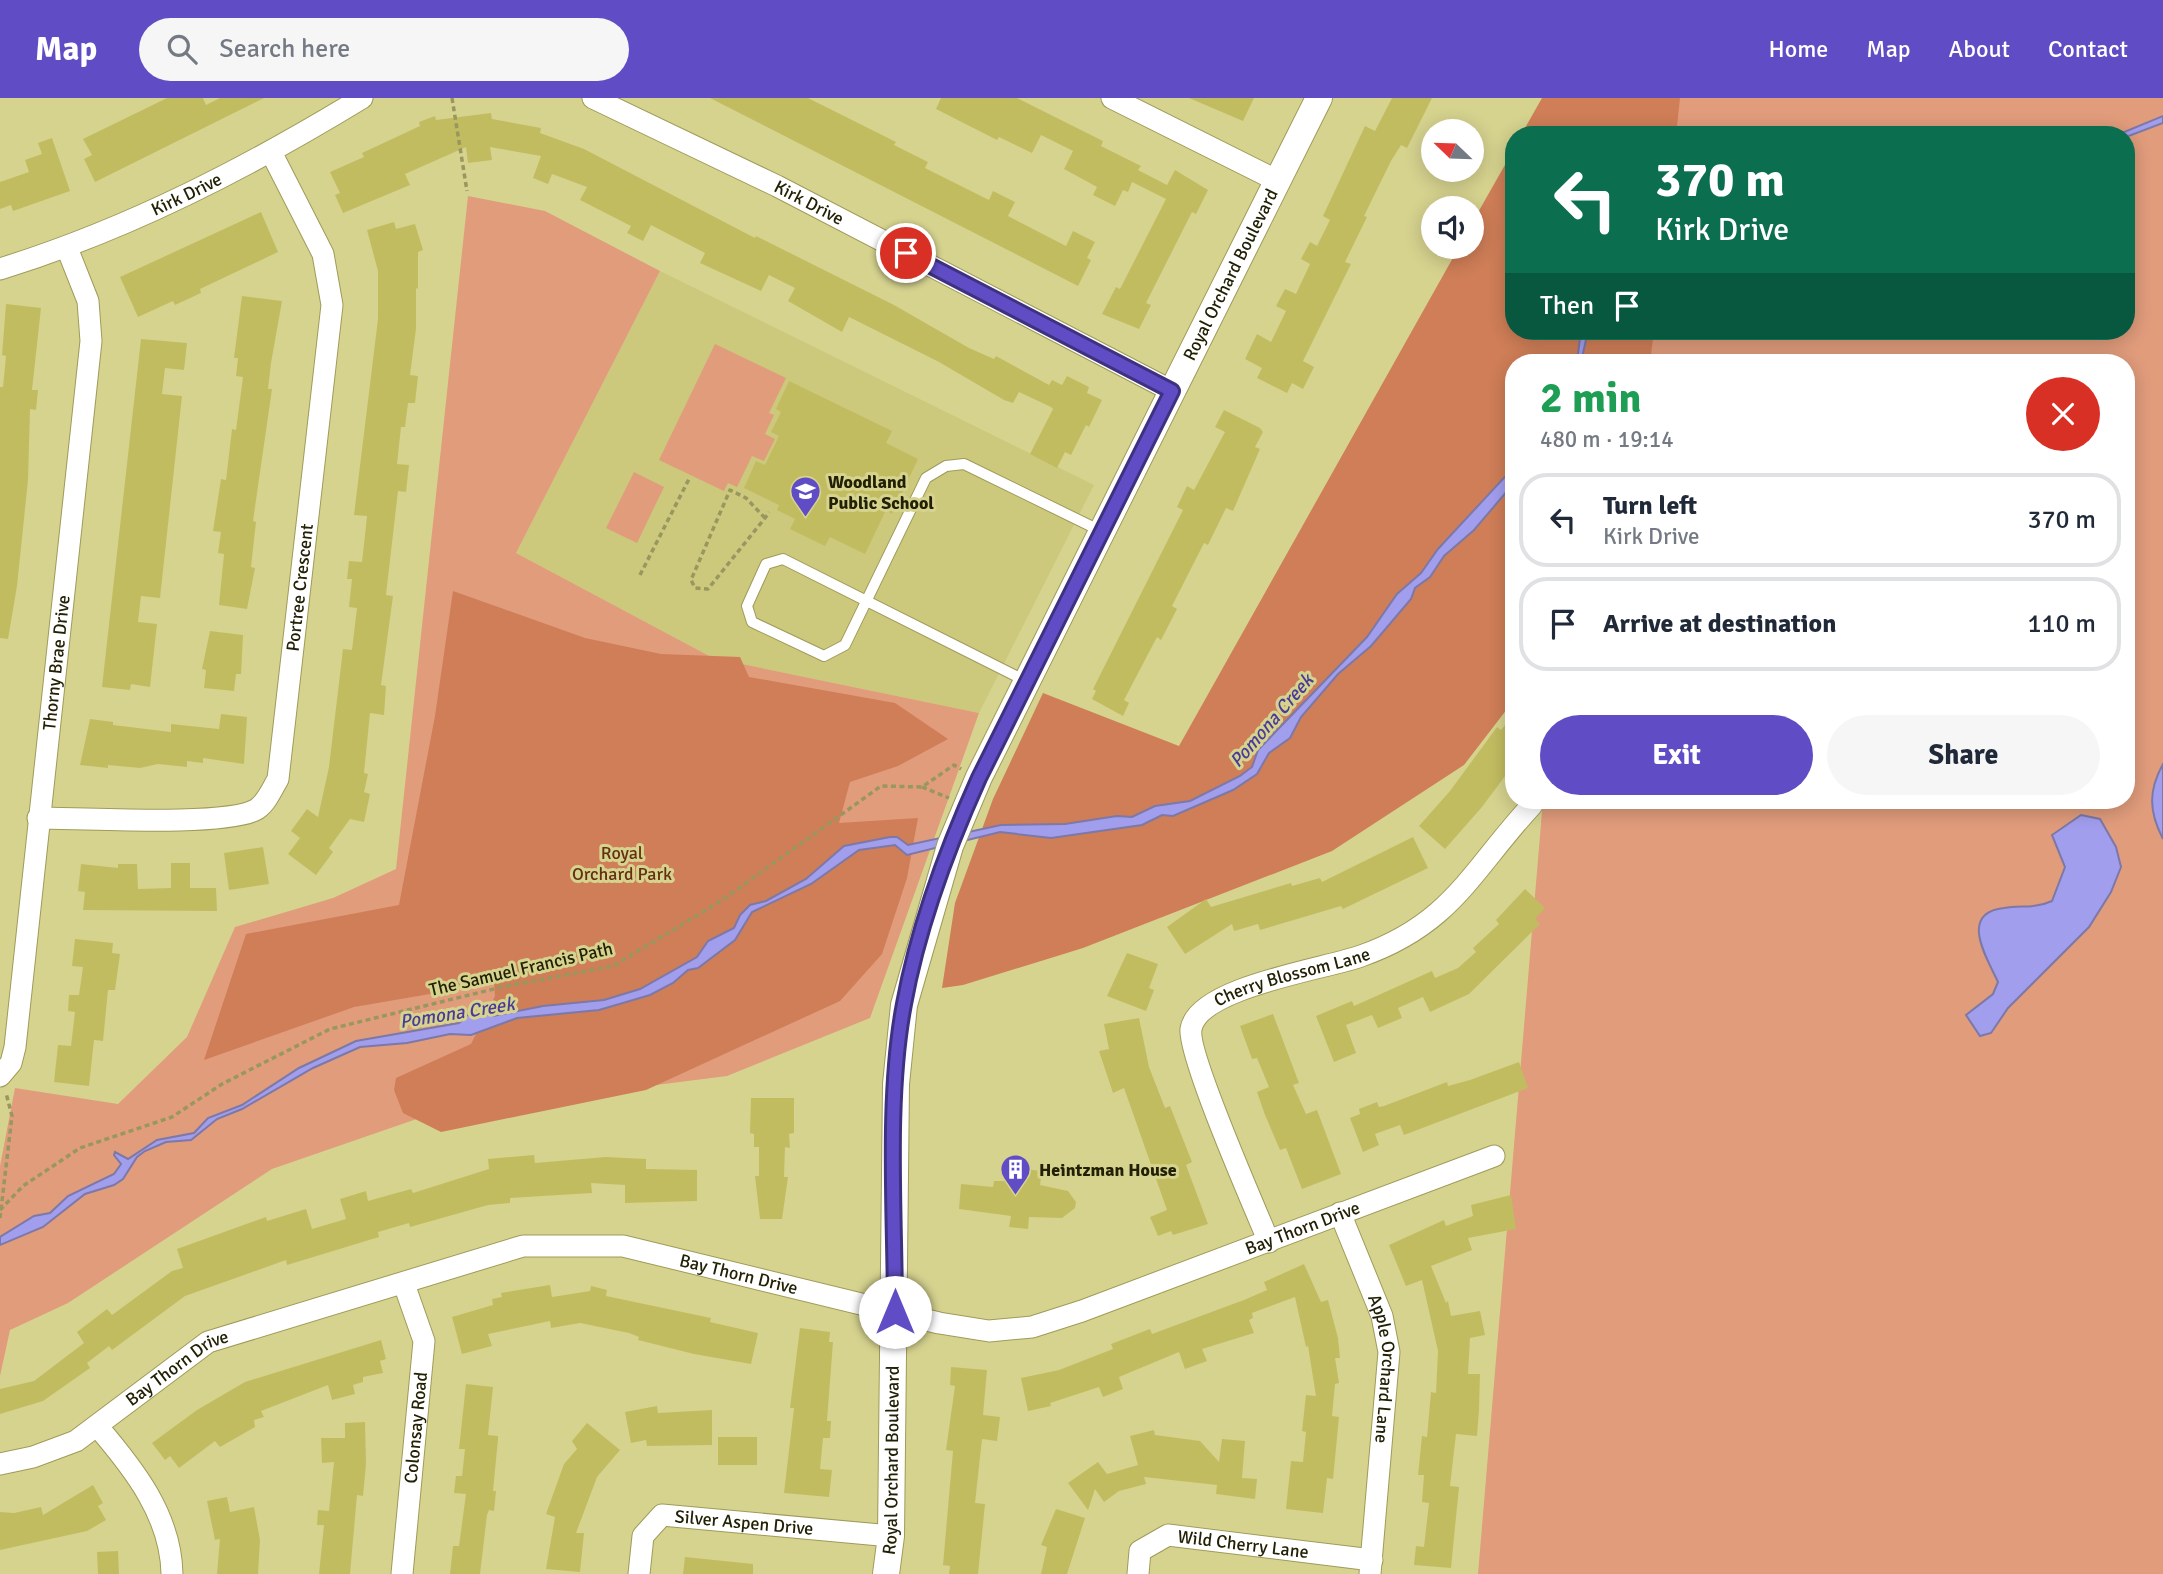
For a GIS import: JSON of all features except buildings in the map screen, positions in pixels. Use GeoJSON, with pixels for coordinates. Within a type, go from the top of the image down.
{"type":"FeatureCollection","features":[{"type":"Feature","properties":{"kind":"street","name":"Kirk Drive"},"geometry":{"type":"LineString","coordinates":[[0,269],[68,248],[165,207],[271,152],[362,98]]}},
{"type":"Feature","properties":{"kind":"street","name":"Kirk Drive"},"geometry":{"type":"LineString","coordinates":[[593,98],[777,186],[1172,391]]}},
{"type":"Feature","properties":{"kind":"street"},"geometry":{"type":"LineString","coordinates":[[1112,98],[1278,181]]}},
{"type":"Feature","properties":{"kind":"street","name":"Royal Orchard Boulevard"},"geometry":{"type":"LineString","coordinates":[[886,1574],[891,1536],[896,1084],[904,1004],[922,933],[964,811],[979,778],[1319,98]]}},
{"type":"Feature","properties":{"kind":"street","name":"Portree Crescent"},"geometry":{"type":"LineString","coordinates":[[38,818],[223,818],[242,815],[265,802],[278,779],[332,305],[320,247],[271,152]]}},
{"type":"Feature","properties":{"kind":"street","name":"Thorny Brae Drive"},"geometry":{"type":"LineString","coordinates":[[5,1070],[38,818],[91,341],[88,301],[68,248]]}},
{"type":"Feature","properties":{"kind":"street","name":"Cherry Blossom Lane"},"geometry":{"type":"LineString","coordinates":[[1269,1242],[1205,1082],[1191,1029],[1196,1017],[1216,999],[1295,973],[1358,957],[1420,929],[1454,901],[1529,809]]}},
{"type":"Feature","properties":{"kind":"street","name":"Bay Thorn Drive"},"geometry":{"type":"LineString","coordinates":[[0,1464],[33,1457],[76,1441],[208,1342],[267,1321],[404,1284],[523,1246],[622,1246],[939,1323],[989,1331],[1031,1327],[1083,1311],[1168,1276],[1269,1242],[1494,1156]]}},
{"type":"Feature","properties":{"kind":"street","name":"Apple Orchard Lane"},"geometry":{"type":"LineString","coordinates":[[1340,1213],[1382,1316],[1389,1352],[1371,1567]]}},
{"type":"Feature","properties":{"kind":"street","name":"Colonsay Road"},"geometry":{"type":"LineString","coordinates":[[402,1574],[424,1341],[404,1284]]}},
{"type":"Feature","properties":{"kind":"street"},"geometry":{"type":"LineString","coordinates":[[98,1427],[125,1459],[162,1515],[172,1574]]}},
{"type":"Feature","properties":{"kind":"street","name":"Silver Aspen Drive"},"geometry":{"type":"LineString","coordinates":[[639,1574],[643,1536],[662,1515],[891,1536]]}},
{"type":"Feature","properties":{"kind":"street","name":"Wild Cherry Lane"},"geometry":{"type":"LineString","coordinates":[[1138,1574],[1140,1551],[1168,1535],[1371,1567]]}},
{"type":"Feature","properties":{"kind":"lane"},"geometry":{"type":"LineString","coordinates":[[1026,681],[867,601],[783,559],[766,564],[747,606],[752,622],[824,656],[845,645],[867,601],[926,478],[946,466],[964,464],[1101,531]]}},
{"type":"Feature","properties":{"kind":"path"},"geometry":{"type":"LineString","coordinates":[[452,98],[467,191]]}},
{"type":"Feature","properties":{"kind":"path"},"geometry":{"type":"LineString","coordinates":[[640,575],[690,477]]}},
{"type":"Feature","properties":{"kind":"path"},"geometry":{"type":"LineString","coordinates":[[765,518],[746,498],[730,490],[691,580],[695,588],[708,589],[765,518],[769,512]]}},
{"type":"Feature","properties":{"kind":"path"},"geometry":{"type":"LineString","coordinates":[[922,787],[954,765],[979,778]]}},
{"type":"Feature","properties":{"kind":"path","name":"The Samuel Francis Path"},"geometry":{"type":"LineString","coordinates":[[1,1209],[23,1186],[80,1148],[172,1117],[222,1084],[330,1030],[502,987],[613,966],[722,901],[881,786],[922,787],[946,795],[964,811]]}},
{"type":"Feature","properties":{"kind":"path"},"geometry":{"type":"LineString","coordinates":[[0,1217],[12,1116],[5,1088],[5,1070]]}},
{"type":"Feature","properties":{"kind":"shaded area"},"geometry":{"type":"Polygon","coordinates":[[[2163,116],[2163,123],[2135,134],[2135,128],[2163,116]]]}},
{"type":"Feature","properties":{"kind":"shaded area","name":"Woodland Public School"},"geometry":{"type":"Polygon","coordinates":[[[660,271],[1094,485],[979,713],[713,658],[516,553],[660,271]]]}},
{"type":"Feature","properties":{"kind":"shaded area"},"geometry":{"type":"Polygon","coordinates":[[[1580,340],[1586,340],[1583,354],[1578,354],[1580,340]]]}},
{"type":"Feature","properties":{"kind":"shaded area"},"geometry":{"type":"Polygon","coordinates":[[[1505,477],[1505,494],[1474,530],[1444,556],[1430,577],[1415,588],[1411,599],[1371,646],[1338,674],[1301,717],[1290,738],[1269,753],[1257,774],[1233,790],[1173,816],[1162,815],[1142,825],[1051,838],[1000,832],[907,855],[895,845],[859,850],[811,884],[752,912],[735,940],[698,968],[688,970],[673,983],[650,995],[599,1010],[517,1018],[471,1035],[450,1034],[407,1043],[360,1047],[313,1068],[242,1109],[217,1119],[191,1140],[166,1142],[145,1151],[137,1157],[123,1179],[114,1185],[85,1194],[43,1227],[0,1245],[0,1237],[34,1216],[50,1213],[68,1196],[114,1174],[121,1164],[114,1155],[115,1152],[128,1159],[157,1140],[194,1133],[208,1118],[242,1105],[299,1068],[356,1041],[459,1023],[472,1012],[493,1016],[543,1006],[604,1000],[640,989],[697,957],[708,941],[734,928],[740,915],[750,905],[766,901],[806,879],[844,846],[890,837],[897,837],[908,845],[1001,825],[1065,824],[1117,816],[1132,817],[1155,806],[1190,801],[1240,776],[1252,767],[1258,750],[1367,637],[1397,594],[1421,573],[1438,549],[1505,477]]]}},
{"type":"Feature","properties":{"kind":"shaded area"},"geometry":{"type":"Polygon","coordinates":[[[2163,764],[2163,839],[2155,820],[2152,802],[2155,783],[2163,764]]]}},
{"type":"Feature","properties":{"kind":"shaded area"},"geometry":{"type":"Polygon","coordinates":[[[2081,815],[2100,819],[2116,847],[2121,867],[2111,892],[2089,927],[2008,1008],[1991,1033],[1980,1036],[1966,1015],[1993,994],[1998,982],[1980,938],[1982,918],[1990,912],[2004,908],[2034,906],[2052,901],[2065,867],[2052,835],[2081,815]]]}},
{"type":"Feature","properties":{"kind":"green space"},"geometry":{"type":"Polygon","coordinates":[[[1542,98],[1680,98],[1677,126],[1526,126],[1542,98]]]}},
{"type":"Feature","properties":{"kind":"green space"},"geometry":{"type":"Polygon","coordinates":[[[1635,98],[2163,98],[2163,1574],[1478,1574],[1542,809],[2135,809],[2135,354],[1598,354],[1601,340],[2135,340],[2135,126],[1631,126],[1635,98]]]}},
{"type":"Feature","properties":{"kind":"green space"},"geometry":{"type":"Polygon","coordinates":[[[1505,165],[1505,340],[1653,340],[1651,354],[1505,354],[1505,712],[1464,765],[1332,851],[1083,948],[963,985],[942,988],[955,903],[993,799],[1043,693],[1179,746],[1452,259],[1484,259],[1484,202],[1505,165]]]}},
{"type":"Feature","properties":{"kind":"green space","name":"Royal Orchard Park"},"geometry":{"type":"Polygon","coordinates":[[[468,196],[545,211],[660,271],[516,553],[713,658],[979,713],[870,1018],[727,1076],[434,1113],[272,1169],[68,1303],[10,1330],[0,1376],[0,1166],[15,1088],[118,1104],[187,1037],[235,927],[333,898],[396,869],[468,196]]]}},
{"type":"Feature","properties":{"kind":"green space"},"geometry":{"type":"Polygon","coordinates":[[[715,344],[786,378],[769,413],[774,415],[765,434],[775,439],[764,461],[752,456],[737,487],[728,483],[724,491],[659,460],[715,344]]]}},
{"type":"Feature","properties":{"kind":"green space"},"geometry":{"type":"Polygon","coordinates":[[[634,472],[664,487],[637,543],[606,528],[634,472]]]}},
{"type":"Feature","properties":{"kind":"green space"},"geometry":{"type":"Polygon","coordinates":[[[453,591],[585,638],[661,654],[740,657],[749,677],[895,703],[948,739],[898,766],[850,782],[839,823],[918,818],[907,878],[882,954],[840,1001],[646,1090],[441,1132],[403,1113],[394,1090],[396,1078],[471,1044],[495,996],[494,983],[354,1007],[204,1060],[246,934],[399,905],[435,716],[453,591]]]}},
{"type":"Feature","properties":{"kind":"place","name":"Woodland Public School"},"geometry":{"type":"Point","coordinates":[805,519]}},
{"type":"Feature","properties":{"kind":"place","name":"Heintzman House"},"geometry":{"type":"Point","coordinates":[1016,1197]}},
{"type":"Feature","properties":{"kind":"route"},"geometry":{"type":"LineString","coordinates":[[895,1312],[896,1084],[904,1004],[922,933],[959,821],[1172,391],[906,253]]}},
{"type":"Feature","properties":{"kind":"water label","name":"Pomona Creek"},"geometry":{"type":"Point","coordinates":[1271,720]}},
{"type":"Feature","properties":{"kind":"water label","name":"Pomona Creek"},"geometry":{"type":"Point","coordinates":[457,1012]}}]}
